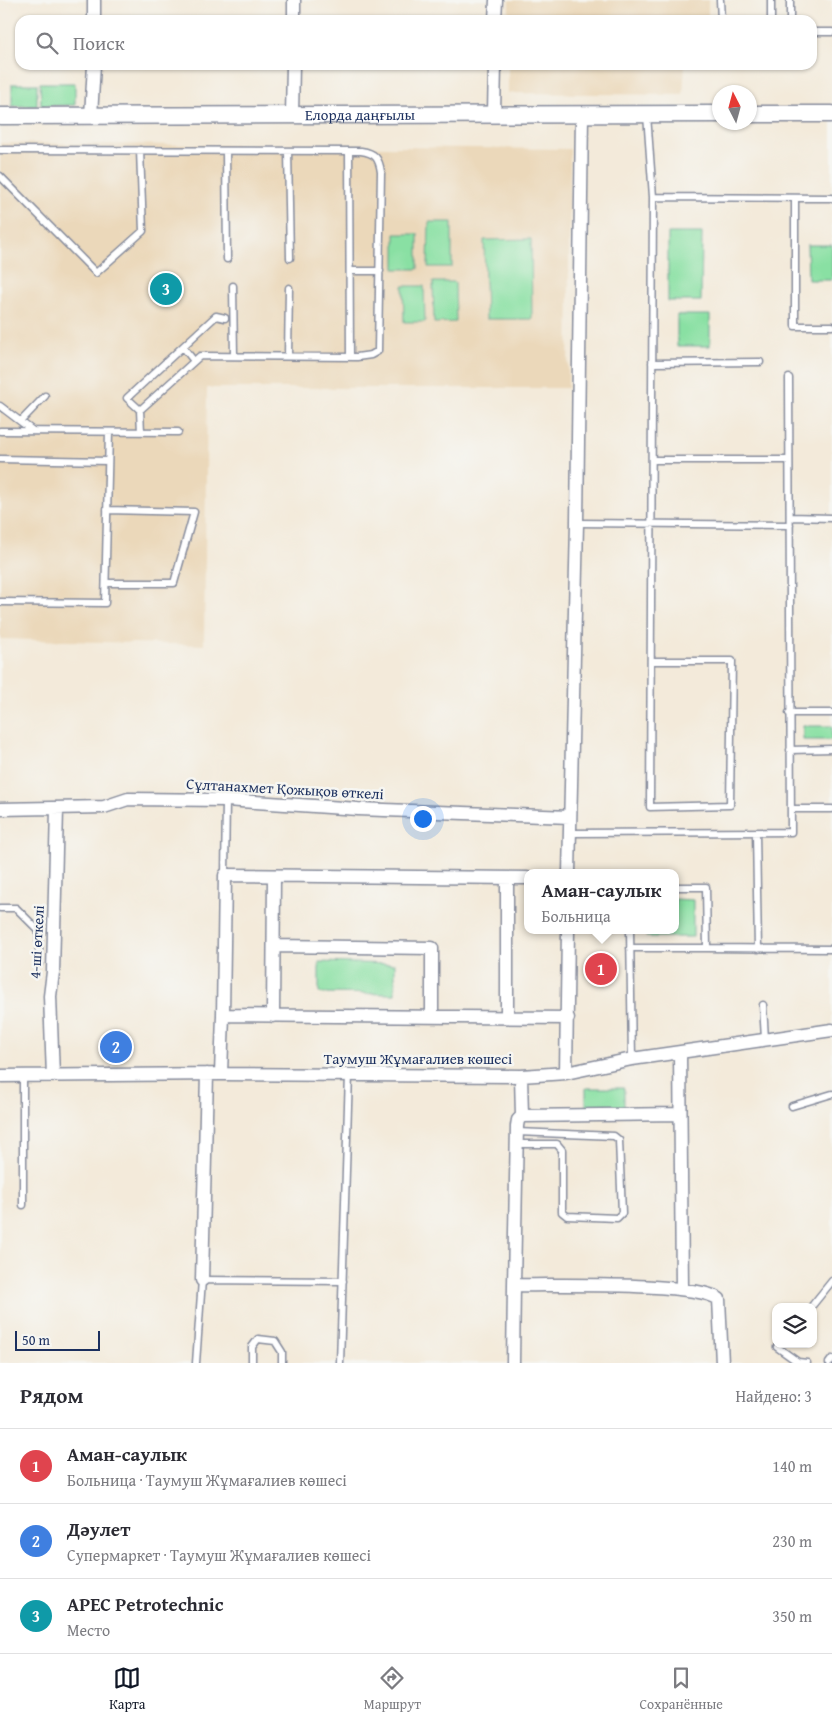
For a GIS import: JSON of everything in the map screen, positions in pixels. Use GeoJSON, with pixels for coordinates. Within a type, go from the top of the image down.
{"type":"FeatureCollection","features":[{"type":"Feature","properties":{"kind":"street"},"geometry":{"type":"LineString","coordinates":[[94,0],[94,15]]}},
{"type":"Feature","properties":{"kind":"street"},"geometry":{"type":"LineString","coordinates":[[294,0],[294,15]]}},
{"type":"Feature","properties":{"kind":"street"},"geometry":{"type":"LineString","coordinates":[[495,15],[496,0]]}},
{"type":"Feature","properties":{"kind":"street"},"geometry":{"type":"LineString","coordinates":[[91,116],[94,70]]}},
{"type":"Feature","properties":{"kind":"street"},"geometry":{"type":"LineString","coordinates":[[292,115],[293,70]]}},
{"type":"Feature","properties":{"kind":"street"},"geometry":{"type":"LineString","coordinates":[[494,113],[495,70]]}},
{"type":"Feature","properties":{"kind":"street","name":"Елорда даңғылы"},"geometry":{"type":"LineString","coordinates":[[0,116],[494,113],[712,114]]}},
{"type":"Feature","properties":{"kind":"street"},"geometry":{"type":"LineString","coordinates":[[569,869],[577,523],[582,114]]}},
{"type":"Feature","properties":{"kind":"street"},"geometry":{"type":"LineString","coordinates":[[757,114],[832,114]]}},
{"type":"Feature","properties":{"kind":"street","name":"Сұлтанахмет Қожықов өткелі"},"geometry":{"type":"LineString","coordinates":[[0,809],[104,807],[116,805],[128,799],[226,800],[358,809],[570,817]]}},
{"type":"Feature","properties":{"kind":"street","name":"4-ші өткелі"},"geometry":{"type":"LineString","coordinates":[[53,1076],[50,996],[53,972],[57,809]]}},
{"type":"Feature","properties":{"kind":"street"},"geometry":{"type":"LineString","coordinates":[[220,1074],[223,1015],[224,875],[524,878]]}},
{"type":"Feature","properties":{"kind":"street"},"geometry":{"type":"LineString","coordinates":[[273,1016],[274,876]]}},
{"type":"Feature","properties":{"kind":"street"},"geometry":{"type":"LineString","coordinates":[[507,878],[507,1018]]}},
{"type":"Feature","properties":{"kind":"street"},"geometry":{"type":"LineString","coordinates":[[566,1074],[568,934]]}},
{"type":"Feature","properties":{"kind":"street"},"geometry":{"type":"LineString","coordinates":[[275,946],[432,948],[432,1017]]}},
{"type":"Feature","properties":{"kind":"street"},"geometry":{"type":"LineString","coordinates":[[223,1015],[568,1018]]}},
{"type":"Feature","properties":{"kind":"street","name":"Таумуш Жұмағалиев көшесі"},"geometry":{"type":"LineString","coordinates":[[0,1076],[349,1074],[520,1076],[566,1074],[632,1059],[832,1030]]}},
{"type":"Feature","properties":{"kind":"street"},"geometry":{"type":"LineString","coordinates":[[680,1052],[679,1114],[682,1289]]}},
{"type":"Feature","properties":{"kind":"street"},"geometry":{"type":"LineString","coordinates":[[202,1280],[207,1074]]}},
{"type":"Feature","properties":{"kind":"street"},"geometry":{"type":"LineString","coordinates":[[513,1363],[517,1138],[518,1120],[522,1116],[520,1076]]}},
{"type":"Feature","properties":{"kind":"street"},"geometry":{"type":"LineString","coordinates":[[522,1116],[679,1114]]}},
{"type":"Feature","properties":{"kind":"street"},"geometry":{"type":"LineString","coordinates":[[514,1286],[682,1289],[713,1295],[719,1299],[722,1363]]}},
{"type":"Feature","properties":{"kind":"lane"},"geometry":{"type":"LineString","coordinates":[[720,0],[721,15]]}},
{"type":"Feature","properties":{"kind":"lane"},"geometry":{"type":"LineString","coordinates":[[771,0],[771,15]]}},
{"type":"Feature","properties":{"kind":"lane"},"geometry":{"type":"LineString","coordinates":[[790,0],[790,15]]}},
{"type":"Feature","properties":{"kind":"lane"},"geometry":{"type":"LineString","coordinates":[[817,32],[832,32]]}},
{"type":"Feature","properties":{"kind":"lane"},"geometry":{"type":"LineString","coordinates":[[646,115],[653,197],[650,806],[730,805],[732,661],[651,661]]}},
{"type":"Feature","properties":{"kind":"lane"},"geometry":{"type":"LineString","coordinates":[[0,150],[349,151],[372,153],[379,160],[381,172],[378,351],[371,355],[350,357],[200,356],[140,410]]}},
{"type":"Feature","properties":{"kind":"lane"},"geometry":{"type":"LineString","coordinates":[[1,179],[96,273],[143,231],[140,150]]}},
{"type":"Feature","properties":{"kind":"lane"},"geometry":{"type":"LineString","coordinates":[[226,151],[227,259]]}},
{"type":"Feature","properties":{"kind":"lane"},"geometry":{"type":"LineString","coordinates":[[288,151],[290,258]]}},
{"type":"Feature","properties":{"kind":"lane"},"geometry":{"type":"LineString","coordinates":[[349,151],[350,357]]}},
{"type":"Feature","properties":{"kind":"lane"},"geometry":{"type":"LineString","coordinates":[[653,197],[832,198]]}},
{"type":"Feature","properties":{"kind":"lane"},"geometry":{"type":"LineString","coordinates":[[795,198],[795,326],[832,326]]}},
{"type":"Feature","properties":{"kind":"lane"},"geometry":{"type":"LineString","coordinates":[[350,271],[380,271]]}},
{"type":"Feature","properties":{"kind":"lane"},"geometry":{"type":"LineString","coordinates":[[233,286],[234,356]]}},
{"type":"Feature","properties":{"kind":"lane"},"geometry":{"type":"LineString","coordinates":[[288,356],[289,288]]}},
{"type":"Feature","properties":{"kind":"lane"},"geometry":{"type":"LineString","coordinates":[[141,432],[140,410],[127,398],[216,316],[225,318]]}},
{"type":"Feature","properties":{"kind":"lane"},"geometry":{"type":"LineString","coordinates":[[182,347],[194,361]]}},
{"type":"Feature","properties":{"kind":"lane"},"geometry":{"type":"LineString","coordinates":[[652,363],[760,362]]}},
{"type":"Feature","properties":{"kind":"lane"},"geometry":{"type":"LineString","coordinates":[[571,833],[791,832],[789,378]]}},
{"type":"Feature","properties":{"kind":"lane"},"geometry":{"type":"LineString","coordinates":[[21,421],[45,396]]}},
{"type":"Feature","properties":{"kind":"lane"},"geometry":{"type":"LineString","coordinates":[[0,406],[33,431]]}},
{"type":"Feature","properties":{"kind":"lane"},"geometry":{"type":"LineString","coordinates":[[0,431],[178,432]]}},
{"type":"Feature","properties":{"kind":"lane"},"geometry":{"type":"LineString","coordinates":[[0,602],[106,603],[109,432]]}},
{"type":"Feature","properties":{"kind":"lane"},"geometry":{"type":"LineString","coordinates":[[0,460],[108,462]]}},
{"type":"Feature","properties":{"kind":"lane"},"geometry":{"type":"LineString","coordinates":[[652,460],[789,460]]}},
{"type":"Feature","properties":{"kind":"lane"},"geometry":{"type":"LineString","coordinates":[[106,583],[174,583],[194,512],[107,510]]}},
{"type":"Feature","properties":{"kind":"lane"},"geometry":{"type":"LineString","coordinates":[[790,517],[832,518]]}},
{"type":"Feature","properties":{"kind":"lane"},"geometry":{"type":"LineString","coordinates":[[577,523],[790,525]]}},
{"type":"Feature","properties":{"kind":"lane"},"geometry":{"type":"LineString","coordinates":[[789,713],[832,713]]}},
{"type":"Feature","properties":{"kind":"lane"},"geometry":{"type":"LineString","coordinates":[[790,750],[832,750]]}},
{"type":"Feature","properties":{"kind":"lane"},"geometry":{"type":"LineString","coordinates":[[224,875],[226,800]]}},
{"type":"Feature","properties":{"kind":"lane"},"geometry":{"type":"LineString","coordinates":[[791,809],[832,809]]}},
{"type":"Feature","properties":{"kind":"lane"},"geometry":{"type":"LineString","coordinates":[[756,833],[758,949]]}},
{"type":"Feature","properties":{"kind":"lane"},"geometry":{"type":"LineString","coordinates":[[679,887],[706,887],[707,948]]}},
{"type":"Feature","properties":{"kind":"lane"},"geometry":{"type":"LineString","coordinates":[[0,908],[16,908],[39,931],[39,964]]}},
{"type":"Feature","properties":{"kind":"lane"},"geometry":{"type":"LineString","coordinates":[[630,934],[632,1059]]}},
{"type":"Feature","properties":{"kind":"lane"},"geometry":{"type":"LineString","coordinates":[[630,948],[832,950]]}},
{"type":"Feature","properties":{"kind":"lane"},"geometry":{"type":"LineString","coordinates":[[763,1005],[765,1040]]}},
{"type":"Feature","properties":{"kind":"lane"},"geometry":{"type":"LineString","coordinates":[[340,1363],[349,1074]]}},
{"type":"Feature","properties":{"kind":"lane"},"geometry":{"type":"LineString","coordinates":[[23,1076],[23,1205]]}},
{"type":"Feature","properties":{"kind":"lane"},"geometry":{"type":"LineString","coordinates":[[792,1106],[832,1094]]}},
{"type":"Feature","properties":{"kind":"lane"},"geometry":{"type":"LineString","coordinates":[[614,1136],[619,1140],[622,1213],[617,1218],[567,1216],[562,1212],[562,1150],[557,1144],[517,1138],[614,1136]]}},
{"type":"Feature","properties":{"kind":"lane"},"geometry":{"type":"LineString","coordinates":[[196,1363],[202,1280],[343,1282]]}},
{"type":"Feature","properties":{"kind":"lane"},"geometry":{"type":"LineString","coordinates":[[813,1303],[832,1281]]}},
{"type":"Feature","properties":{"kind":"lane"},"geometry":{"type":"LineString","coordinates":[[252,1363],[252,1347],[258,1339],[276,1341],[282,1352],[282,1363]]}},
{"type":"Feature","properties":{"kind":"lane"},"geometry":{"type":"LineString","coordinates":[[778,1348],[798,1362],[807,1363]]}},
{"type":"Feature","properties":{"kind":"lane"},"geometry":{"type":"LineString","coordinates":[[829,1363],[832,1359]]}},
{"type":"Feature","properties":{"kind":"shaded area"},"geometry":{"type":"Polygon","coordinates":[[[509,0],[708,0],[708,15],[509,15],[509,0]]]}},
{"type":"Feature","properties":{"kind":"shaded area"},"geometry":{"type":"Polygon","coordinates":[[[508,70],[685,70],[683,95],[508,93],[508,70]]]}},
{"type":"Feature","properties":{"kind":"shaded area"},"geometry":{"type":"Polygon","coordinates":[[[0,143],[570,149],[568,388],[207,388],[204,645],[0,639],[0,143]]]}},
{"type":"Feature","properties":{"kind":"green space"},"geometry":{"type":"Polygon","coordinates":[[[40,83],[75,83],[75,105],[41,106],[40,83]]]}},
{"type":"Feature","properties":{"kind":"green space"},"geometry":{"type":"Polygon","coordinates":[[[12,84],[37,84],[37,106],[12,106],[12,84]]]}},
{"type":"Feature","properties":{"kind":"green space"},"geometry":{"type":"Polygon","coordinates":[[[429,222],[452,222],[452,267],[428,267],[429,222]]]}},
{"type":"Feature","properties":{"kind":"green space"},"geometry":{"type":"Polygon","coordinates":[[[668,233],[702,233],[701,301],[668,301],[668,233]]]}},
{"type":"Feature","properties":{"kind":"green space"},"geometry":{"type":"Polygon","coordinates":[[[395,234],[418,234],[418,269],[395,269],[395,234]]]}},
{"type":"Feature","properties":{"kind":"green space"},"geometry":{"type":"Polygon","coordinates":[[[531,239],[532,319],[486,319],[484,240],[531,239]]]}},
{"type":"Feature","properties":{"kind":"green space"},"geometry":{"type":"Polygon","coordinates":[[[807,245],[832,245],[832,280],[808,280],[807,245]]]}},
{"type":"Feature","properties":{"kind":"green space"},"geometry":{"type":"Polygon","coordinates":[[[433,282],[455,282],[456,322],[434,323],[433,282]]]}},
{"type":"Feature","properties":{"kind":"green space"},"geometry":{"type":"Polygon","coordinates":[[[403,286],[424,286],[425,322],[404,322],[403,286]]]}},
{"type":"Feature","properties":{"kind":"green space"},"geometry":{"type":"Polygon","coordinates":[[[677,315],[710,315],[710,346],[677,346],[677,315]]]}},
{"type":"Feature","properties":{"kind":"green space"},"geometry":{"type":"Polygon","coordinates":[[[803,726],[832,726],[832,740],[803,740],[803,726]]]}},
{"type":"Feature","properties":{"kind":"green space"},"geometry":{"type":"Polygon","coordinates":[[[679,899],[693,900],[693,937],[646,937],[646,934],[679,934],[679,899]]]}},
{"type":"Feature","properties":{"kind":"green space"},"geometry":{"type":"Polygon","coordinates":[[[319,962],[395,964],[395,994],[319,993],[319,962]]]}},
{"type":"Feature","properties":{"kind":"green space"},"geometry":{"type":"Polygon","coordinates":[[[586,1088],[624,1088],[624,1108],[586,1108],[586,1088]]]}},
{"type":"Feature","properties":{"kind":"place","name":"APEC Petrotechnic"},"geometry":{"type":"Point","coordinates":[166,289]}},
{"type":"Feature","properties":{"kind":"place","name":"Аман-саулык"},"geometry":{"type":"Point","coordinates":[601,969]}},
{"type":"Feature","properties":{"kind":"place","name":"Дәулет"},"geometry":{"type":"Point","coordinates":[116,1047]}}]}
